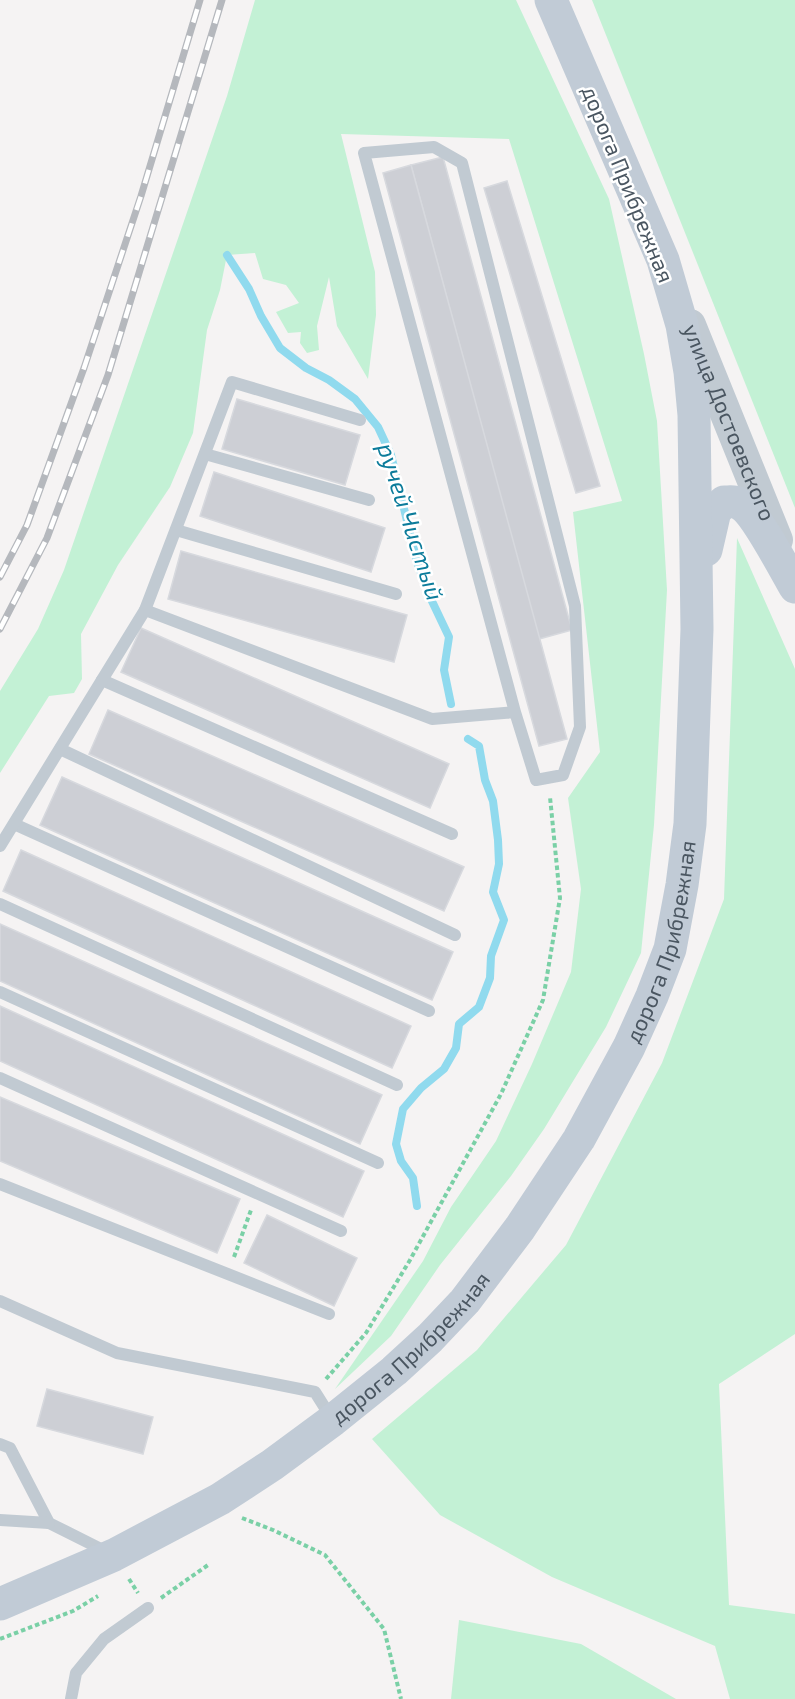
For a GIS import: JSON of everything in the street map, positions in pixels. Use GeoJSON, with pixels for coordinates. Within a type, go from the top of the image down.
{"type":"FeatureCollection","features":[{"type":"Feature","properties":{"kind":"main road","name":"дорога Прибрежная"},"geometry":{"type":"LineString","coordinates":[[0,1604],[114,1556],[220,1499],[272,1465],[333,1420],[394,1371],[430,1338],[465,1301],[507,1246],[579,1139],[628,1047],[670,949],[690,824],[697,629],[694,415],[690,372],[682,325],[663,260],[550,0]]}},
{"type":"Feature","properties":{"kind":"main road"},"geometry":{"type":"LineString","coordinates":[[697,629],[708,535],[715,511],[724,502],[737,502],[746,507],[795,586]]}},
{"type":"Feature","properties":{"kind":"street","name":"улица Достоевского"},"geometry":{"type":"LineString","coordinates":[[663,260],[795,586]]}},
{"type":"Feature","properties":{"kind":"lane"},"geometry":{"type":"LineString","coordinates":[[434,147],[462,163],[575,606],[580,727],[563,775],[536,780],[515,712],[364,153],[434,147]]}},
{"type":"Feature","properties":{"kind":"lane"},"geometry":{"type":"LineString","coordinates":[[0,846],[145,610],[232,382],[360,420]]}},
{"type":"Feature","properties":{"kind":"lane"},"geometry":{"type":"LineString","coordinates":[[205,454],[369,500]]}},
{"type":"Feature","properties":{"kind":"lane"},"geometry":{"type":"LineString","coordinates":[[176,530],[396,594]]}},
{"type":"Feature","properties":{"kind":"lane"},"geometry":{"type":"LineString","coordinates":[[145,610],[432,719],[515,712]]}},
{"type":"Feature","properties":{"kind":"lane"},"geometry":{"type":"LineString","coordinates":[[102,680],[452,834]]}},
{"type":"Feature","properties":{"kind":"lane"},"geometry":{"type":"LineString","coordinates":[[60,749],[454,935]]}},
{"type":"Feature","properties":{"kind":"lane"},"geometry":{"type":"LineString","coordinates":[[14,824],[429,1011]]}},
{"type":"Feature","properties":{"kind":"lane"},"geometry":{"type":"LineString","coordinates":[[0,904],[397,1085]]}},
{"type":"Feature","properties":{"kind":"lane"},"geometry":{"type":"LineString","coordinates":[[0,992],[378,1163]]}},
{"type":"Feature","properties":{"kind":"lane"},"geometry":{"type":"LineString","coordinates":[[0,1078],[341,1231]]}},
{"type":"Feature","properties":{"kind":"lane"},"geometry":{"type":"LineString","coordinates":[[0,1184],[329,1314]]}},
{"type":"Feature","properties":{"kind":"lane"},"geometry":{"type":"LineString","coordinates":[[0,1301],[117,1353],[315,1392],[333,1420]]}},
{"type":"Feature","properties":{"kind":"lane"},"geometry":{"type":"LineString","coordinates":[[0,1444],[10,1448],[49,1524]]}},
{"type":"Feature","properties":{"kind":"lane"},"geometry":{"type":"LineString","coordinates":[[0,1520],[49,1524],[114,1556]]}},
{"type":"Feature","properties":{"kind":"lane"},"geometry":{"type":"LineString","coordinates":[[71,1699],[76,1673],[104,1639],[147,1608]]}},
{"type":"Feature","properties":{"kind":"path"},"geometry":{"type":"LineString","coordinates":[[315,1392],[366,1333],[410,1260],[501,1094],[543,1000],[560,898],[548,778]]}},
{"type":"Feature","properties":{"kind":"path"},"geometry":{"type":"LineString","coordinates":[[227,1274],[258,1193]]}},
{"type":"Feature","properties":{"kind":"path"},"geometry":{"type":"LineString","coordinates":[[220,1499],[231,1513],[326,1555],[384,1629],[401,1699]]}},
{"type":"Feature","properties":{"kind":"path"},"geometry":{"type":"LineString","coordinates":[[114,1556],[147,1608],[208,1565]]}},
{"type":"Feature","properties":{"kind":"green space"},"geometry":{"type":"Polygon","coordinates":[[[255,0],[516,0],[609,199],[657,421],[667,590],[654,825],[641,953],[606,1027],[544,1129],[511,1176],[440,1265],[391,1336],[335,1389],[423,1261],[451,1207],[496,1141],[571,972],[581,889],[568,798],[600,752],[573,512],[622,501],[509,139],[341,134],[375,272],[376,315],[368,379],[337,326],[329,277],[317,326],[319,350],[307,353],[300,343],[301,332],[288,333],[276,312],[299,303],[286,285],[263,279],[255,253],[227,255],[220,290],[207,330],[193,433],[170,487],[118,565],[81,634],[82,679],[74,693],[49,696],[0,773],[0,691],[38,629],[64,570],[227,96],[255,0]]]}},
{"type":"Feature","properties":{"kind":"green space"},"geometry":{"type":"Polygon","coordinates":[[[592,0],[795,0],[795,508],[592,0]]]}},
{"type":"Feature","properties":{"kind":"green space"},"geometry":{"type":"Polygon","coordinates":[[[737,538],[795,669],[795,1334],[719,1384],[729,1605],[795,1614],[795,1699],[730,1699],[715,1646],[552,1577],[440,1515],[372,1439],[477,1350],[566,1245],[662,1063],[724,899],[737,538]]]}},
{"type":"Feature","properties":{"kind":"green space"},"geometry":{"type":"Polygon","coordinates":[[[459,1620],[581,1644],[676,1699],[451,1699],[459,1620]]]}},
{"type":"Feature","properties":{"kind":"building"},"geometry":{"type":"Polygon","coordinates":[[[443,157],[572,630],[539,639],[411,165],[443,157]]]}},
{"type":"Feature","properties":{"kind":"building"},"geometry":{"type":"Polygon","coordinates":[[[411,165],[567,739],[539,746],[383,173],[411,165]]]}},
{"type":"Feature","properties":{"kind":"building"},"geometry":{"type":"Polygon","coordinates":[[[507,181],[600,486],[576,493],[484,188],[507,181]]]}},
{"type":"Feature","properties":{"kind":"building"},"geometry":{"type":"Polygon","coordinates":[[[237,399],[360,435],[345,485],[222,449],[237,399]]]}},
{"type":"Feature","properties":{"kind":"building"},"geometry":{"type":"Polygon","coordinates":[[[214,472],[385,528],[371,572],[200,516],[214,472]]]}},
{"type":"Feature","properties":{"kind":"building"},"geometry":{"type":"Polygon","coordinates":[[[181,551],[407,615],[394,662],[168,599],[181,551]]]}},
{"type":"Feature","properties":{"kind":"building"},"geometry":{"type":"Polygon","coordinates":[[[141,628],[449,764],[430,808],[121,672],[141,628]]]}},
{"type":"Feature","properties":{"kind":"building"},"geometry":{"type":"Polygon","coordinates":[[[108,710],[464,867],[444,911],[89,754],[108,710]]]}},
{"type":"Feature","properties":{"kind":"building"},"geometry":{"type":"Polygon","coordinates":[[[62,777],[453,952],[432,1000],[40,825],[62,777]]]}},
{"type":"Feature","properties":{"kind":"building"},"geometry":{"type":"Polygon","coordinates":[[[21,850],[411,1026],[392,1068],[3,891],[21,850]]]}},
{"type":"Feature","properties":{"kind":"building"},"geometry":{"type":"Polygon","coordinates":[[[0,924],[382,1095],[360,1144],[0,981],[0,924]]]}},
{"type":"Feature","properties":{"kind":"building"},"geometry":{"type":"Polygon","coordinates":[[[0,1006],[364,1171],[343,1217],[0,1061],[0,1006]]]}},
{"type":"Feature","properties":{"kind":"building"},"geometry":{"type":"Polygon","coordinates":[[[0,1097],[240,1199],[217,1253],[0,1161],[0,1097]]]}},
{"type":"Feature","properties":{"kind":"building"},"geometry":{"type":"Polygon","coordinates":[[[267,1215],[357,1258],[334,1306],[244,1263],[267,1215]]]}},
{"type":"Feature","properties":{"kind":"building"},"geometry":{"type":"Polygon","coordinates":[[[47,1389],[153,1417],[143,1454],[37,1426],[47,1389]]]}},
{"type":"Feature","properties":{"kind":"waterway","name":"ручей Чистый"},"geometry":{"type":"LineString","coordinates":[[227,255],[249,289],[261,316],[280,348],[306,368],[329,380],[355,399],[378,427],[391,455],[417,562],[449,637],[444,670],[451,704]]}},
{"type":"Feature","properties":{"kind":"waterway","name":"ручей Чистый"},"geometry":{"type":"LineString","coordinates":[[417,1206],[413,1178],[401,1161],[396,1144],[403,1109],[421,1088],[444,1069],[456,1048],[459,1024],[479,1007],[490,978],[491,956],[504,920],[493,892],[499,864],[493,801],[485,780],[479,746],[468,739]]}},
{"type":"Feature","properties":{"kind":"railway"},"geometry":{"type":"LineString","coordinates":[[0,577],[27,525],[84,368],[141,196],[200,0]]}},
{"type":"Feature","properties":{"kind":"railway"},"geometry":{"type":"LineString","coordinates":[[0,629],[47,538],[108,375],[222,0]]}}]}
